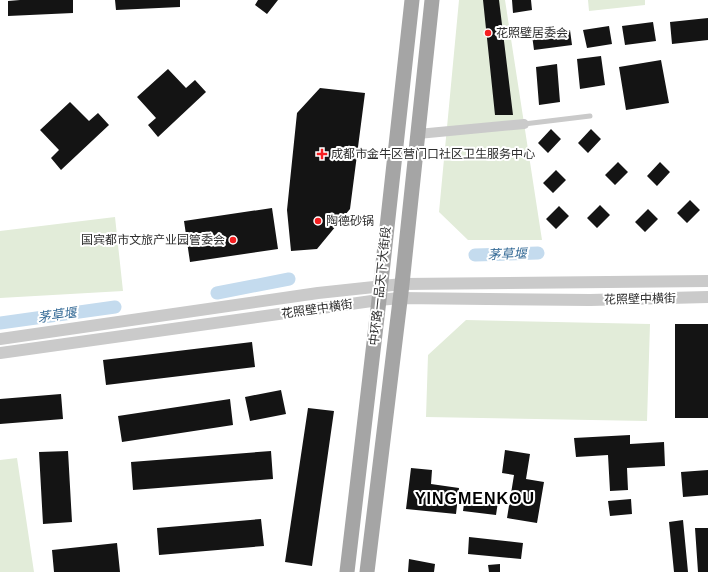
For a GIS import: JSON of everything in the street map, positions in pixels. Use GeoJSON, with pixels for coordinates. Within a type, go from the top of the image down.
{"type":"FeatureCollection","features":[{"type":"Feature","properties":{"kind":"main road","name":"中环路一品天下大街段"},"geometry":{"type":"LineString","coordinates":[[346,572],[412,0]]}},
{"type":"Feature","properties":{"kind":"main road","name":"中环路一品天下大街段"},"geometry":{"type":"LineString","coordinates":[[367,572],[401,292],[432,0]]}},
{"type":"Feature","properties":{"kind":"street"},"geometry":{"type":"LineString","coordinates":[[418,134],[524,124]]}},
{"type":"Feature","properties":{"kind":"street","name":"花照壁中横街"},"geometry":{"type":"LineString","coordinates":[[0,353],[379,294],[708,281]]}},
{"type":"Feature","properties":{"kind":"street","name":"花照壁中横街"},"geometry":{"type":"LineString","coordinates":[[401,292],[590,300],[708,297]]}},
{"type":"Feature","properties":{"kind":"street","name":"花照壁中横街"},"geometry":{"type":"LineString","coordinates":[[0,339],[318,293],[379,294]]}},
{"type":"Feature","properties":{"kind":"lane"},"geometry":{"type":"LineString","coordinates":[[524,124],[590,116]]}},
{"type":"Feature","properties":{"kind":"green space"},"geometry":{"type":"Polygon","coordinates":[[[459,0],[505,0],[542,240],[468,240],[439,212],[459,0]]]}},
{"type":"Feature","properties":{"kind":"green space"},"geometry":{"type":"Polygon","coordinates":[[[588,0],[645,0],[645,5],[589,11],[588,0]]]}},
{"type":"Feature","properties":{"kind":"green space"},"geometry":{"type":"Polygon","coordinates":[[[115,217],[123,291],[0,298],[0,231],[115,217]]]}},
{"type":"Feature","properties":{"kind":"green space"},"geometry":{"type":"Polygon","coordinates":[[[466,320],[650,324],[647,421],[426,417],[428,355],[466,320]]]}},
{"type":"Feature","properties":{"kind":"green space"},"geometry":{"type":"Polygon","coordinates":[[[17,458],[34,572],[0,572],[0,460],[17,458]]]}},
{"type":"Feature","properties":{"kind":"building"},"geometry":{"type":"Polygon","coordinates":[[[73,0],[73,13],[8,16],[8,1],[73,0]]]}},
{"type":"Feature","properties":{"kind":"building"},"geometry":{"type":"Polygon","coordinates":[[[115,0],[180,0],[180,7],[116,10],[115,0]]]}},
{"type":"Feature","properties":{"kind":"building"},"geometry":{"type":"Polygon","coordinates":[[[258,0],[278,0],[267,14],[255,5],[258,0]]]}},
{"type":"Feature","properties":{"kind":"building"},"geometry":{"type":"Polygon","coordinates":[[[483,0],[499,0],[513,115],[495,115],[483,0]]]}},
{"type":"Feature","properties":{"kind":"building"},"geometry":{"type":"Polygon","coordinates":[[[512,0],[531,0],[532,10],[513,13],[512,0]]]}},
{"type":"Feature","properties":{"kind":"building"},"geometry":{"type":"Polygon","coordinates":[[[708,18],[708,40],[672,44],[670,22],[708,18]]]}},
{"type":"Feature","properties":{"kind":"building"},"geometry":{"type":"Polygon","coordinates":[[[653,22],[656,41],[625,45],[622,26],[653,22]]]}},
{"type":"Feature","properties":{"kind":"building"},"geometry":{"type":"Polygon","coordinates":[[[609,26],[612,44],[587,48],[583,30],[609,26]]]}},
{"type":"Feature","properties":{"kind":"building"},"geometry":{"type":"Polygon","coordinates":[[[570,30],[572,45],[534,50],[532,35],[570,30]]]}},
{"type":"Feature","properties":{"kind":"building"},"geometry":{"type":"Polygon","coordinates":[[[601,56],[605,85],[580,89],[577,59],[601,56]]]}},
{"type":"Feature","properties":{"kind":"building"},"geometry":{"type":"Polygon","coordinates":[[[661,60],[669,103],[626,110],[619,67],[661,60]]]}},
{"type":"Feature","properties":{"kind":"building"},"geometry":{"type":"Polygon","coordinates":[[[557,64],[560,102],[539,105],[536,67],[557,64]]]}},
{"type":"Feature","properties":{"kind":"building"},"geometry":{"type":"Polygon","coordinates":[[[168,69],[186,88],[195,80],[206,92],[158,137],[148,125],[156,118],[137,97],[168,69]]]}},
{"type":"Feature","properties":{"kind":"building"},"geometry":{"type":"Polygon","coordinates":[[[320,88],[365,93],[350,209],[317,249],[291,251],[287,210],[297,113],[320,88]]]}},
{"type":"Feature","properties":{"kind":"building"},"geometry":{"type":"Polygon","coordinates":[[[70,102],[89,121],[98,113],[109,125],[61,170],[51,158],[59,150],[40,130],[70,102]]]}},
{"type":"Feature","properties":{"kind":"building"},"geometry":{"type":"Polygon","coordinates":[[[551,129],[561,139],[548,153],[538,143],[551,129]]]}},
{"type":"Feature","properties":{"kind":"building"},"geometry":{"type":"Polygon","coordinates":[[[591,129],[601,139],[588,153],[578,143],[591,129]]]}},
{"type":"Feature","properties":{"kind":"building"},"geometry":{"type":"Polygon","coordinates":[[[618,162],[628,172],[615,185],[605,175],[618,162]]]}},
{"type":"Feature","properties":{"kind":"building"},"geometry":{"type":"Polygon","coordinates":[[[660,162],[670,172],[657,186],[647,176],[660,162]]]}},
{"type":"Feature","properties":{"kind":"building"},"geometry":{"type":"Polygon","coordinates":[[[556,170],[566,180],[553,193],[543,183],[556,170]]]}},
{"type":"Feature","properties":{"kind":"building"},"geometry":{"type":"Polygon","coordinates":[[[690,200],[700,210],[687,223],[677,213],[690,200]]]}},
{"type":"Feature","properties":{"kind":"building"},"geometry":{"type":"Polygon","coordinates":[[[600,205],[610,215],[597,228],[587,218],[600,205]]]}},
{"type":"Feature","properties":{"kind":"building"},"geometry":{"type":"Polygon","coordinates":[[[559,206],[569,216],[556,229],[546,219],[559,206]]]}},
{"type":"Feature","properties":{"kind":"building"},"geometry":{"type":"Polygon","coordinates":[[[272,208],[278,249],[190,262],[184,221],[272,208]]]}},
{"type":"Feature","properties":{"kind":"building"},"geometry":{"type":"Polygon","coordinates":[[[648,209],[658,219],[645,232],[635,222],[648,209]]]}},
{"type":"Feature","properties":{"kind":"building"},"geometry":{"type":"Polygon","coordinates":[[[675,324],[708,324],[708,418],[675,418],[675,324]]]}},
{"type":"Feature","properties":{"kind":"building"},"geometry":{"type":"Polygon","coordinates":[[[252,342],[255,367],[106,385],[103,360],[252,342]]]}},
{"type":"Feature","properties":{"kind":"building"},"geometry":{"type":"Polygon","coordinates":[[[281,390],[286,414],[250,421],[245,397],[281,390]]]}},
{"type":"Feature","properties":{"kind":"building"},"geometry":{"type":"Polygon","coordinates":[[[61,394],[63,419],[0,424],[0,399],[61,394]]]}},
{"type":"Feature","properties":{"kind":"building"},"geometry":{"type":"Polygon","coordinates":[[[230,399],[233,425],[122,442],[118,416],[230,399]]]}},
{"type":"Feature","properties":{"kind":"building"},"geometry":{"type":"Polygon","coordinates":[[[308,408],[334,411],[312,566],[285,562],[308,408]]]}},
{"type":"Feature","properties":{"kind":"building"},"geometry":{"type":"Polygon","coordinates":[[[630,435],[630,444],[664,442],[665,466],[627,468],[628,490],[610,491],[608,455],[576,457],[574,438],[630,435]]]}},
{"type":"Feature","properties":{"kind":"building"},"geometry":{"type":"Polygon","coordinates":[[[505,450],[530,454],[526,479],[544,482],[537,523],[507,518],[514,475],[502,473],[505,450]]]}},
{"type":"Feature","properties":{"kind":"building"},"geometry":{"type":"Polygon","coordinates":[[[68,451],[72,522],[43,524],[39,452],[68,451]]]}},
{"type":"Feature","properties":{"kind":"building"},"geometry":{"type":"Polygon","coordinates":[[[271,451],[273,479],[133,490],[131,462],[271,451]]]}},
{"type":"Feature","properties":{"kind":"building"},"geometry":{"type":"Polygon","coordinates":[[[411,468],[432,470],[431,484],[459,488],[456,514],[406,509],[411,468]]]}},
{"type":"Feature","properties":{"kind":"building"},"geometry":{"type":"Polygon","coordinates":[[[708,470],[708,495],[683,497],[681,472],[708,470]]]}},
{"type":"Feature","properties":{"kind":"building"},"geometry":{"type":"Polygon","coordinates":[[[466,490],[499,495],[496,515],[463,511],[466,490]]]}},
{"type":"Feature","properties":{"kind":"building"},"geometry":{"type":"Polygon","coordinates":[[[631,499],[632,514],[610,516],[608,501],[631,499]]]}},
{"type":"Feature","properties":{"kind":"building"},"geometry":{"type":"Polygon","coordinates":[[[261,519],[264,546],[159,555],[157,528],[261,519]]]}},
{"type":"Feature","properties":{"kind":"building"},"geometry":{"type":"Polygon","coordinates":[[[683,520],[688,572],[674,572],[669,522],[683,520]]]}},
{"type":"Feature","properties":{"kind":"building"},"geometry":{"type":"Polygon","coordinates":[[[695,528],[708,528],[708,572],[698,572],[695,528]]]}},
{"type":"Feature","properties":{"kind":"building"},"geometry":{"type":"Polygon","coordinates":[[[469,537],[523,543],[521,559],[468,554],[469,537]]]}},
{"type":"Feature","properties":{"kind":"building"},"geometry":{"type":"Polygon","coordinates":[[[117,543],[120,572],[54,572],[52,550],[117,543]]]}},
{"type":"Feature","properties":{"kind":"building"},"geometry":{"type":"Polygon","coordinates":[[[409,559],[435,564],[434,572],[408,572],[409,559]]]}},
{"type":"Feature","properties":{"kind":"building"},"geometry":{"type":"Polygon","coordinates":[[[500,564],[500,572],[489,572],[488,565],[500,564]]]}},
{"type":"Feature","properties":{"kind":"waterway","name":"茅草堰"},"geometry":{"type":"LineString","coordinates":[[475,255],[538,253]]}},
{"type":"Feature","properties":{"kind":"waterway","name":"茅草堰"},"geometry":{"type":"LineString","coordinates":[[217,293],[289,279]]}},
{"type":"Feature","properties":{"kind":"waterway","name":"茅草堰"},"geometry":{"type":"LineString","coordinates":[[0,323],[115,307]]}},
{"type":"Feature","properties":{"kind":"place","name":"花照壁居委会"},"geometry":{"type":"Point","coordinates":[488,33]}},
{"type":"Feature","properties":{"kind":"place","name":"成都市金牛区营门口社区卫生服务中心"},"geometry":{"type":"Point","coordinates":[322,154]}},
{"type":"Feature","properties":{"kind":"place","name":"陶德砂锅"},"geometry":{"type":"Point","coordinates":[318,221]}},
{"type":"Feature","properties":{"kind":"place","name":"国宾都市文旅产业园管委会"},"geometry":{"type":"Point","coordinates":[233,240]}},
{"type":"Feature","properties":{"kind":"district","name":"YINGMENKOU"},"geometry":{"type":"Point","coordinates":[475,498]}}]}
